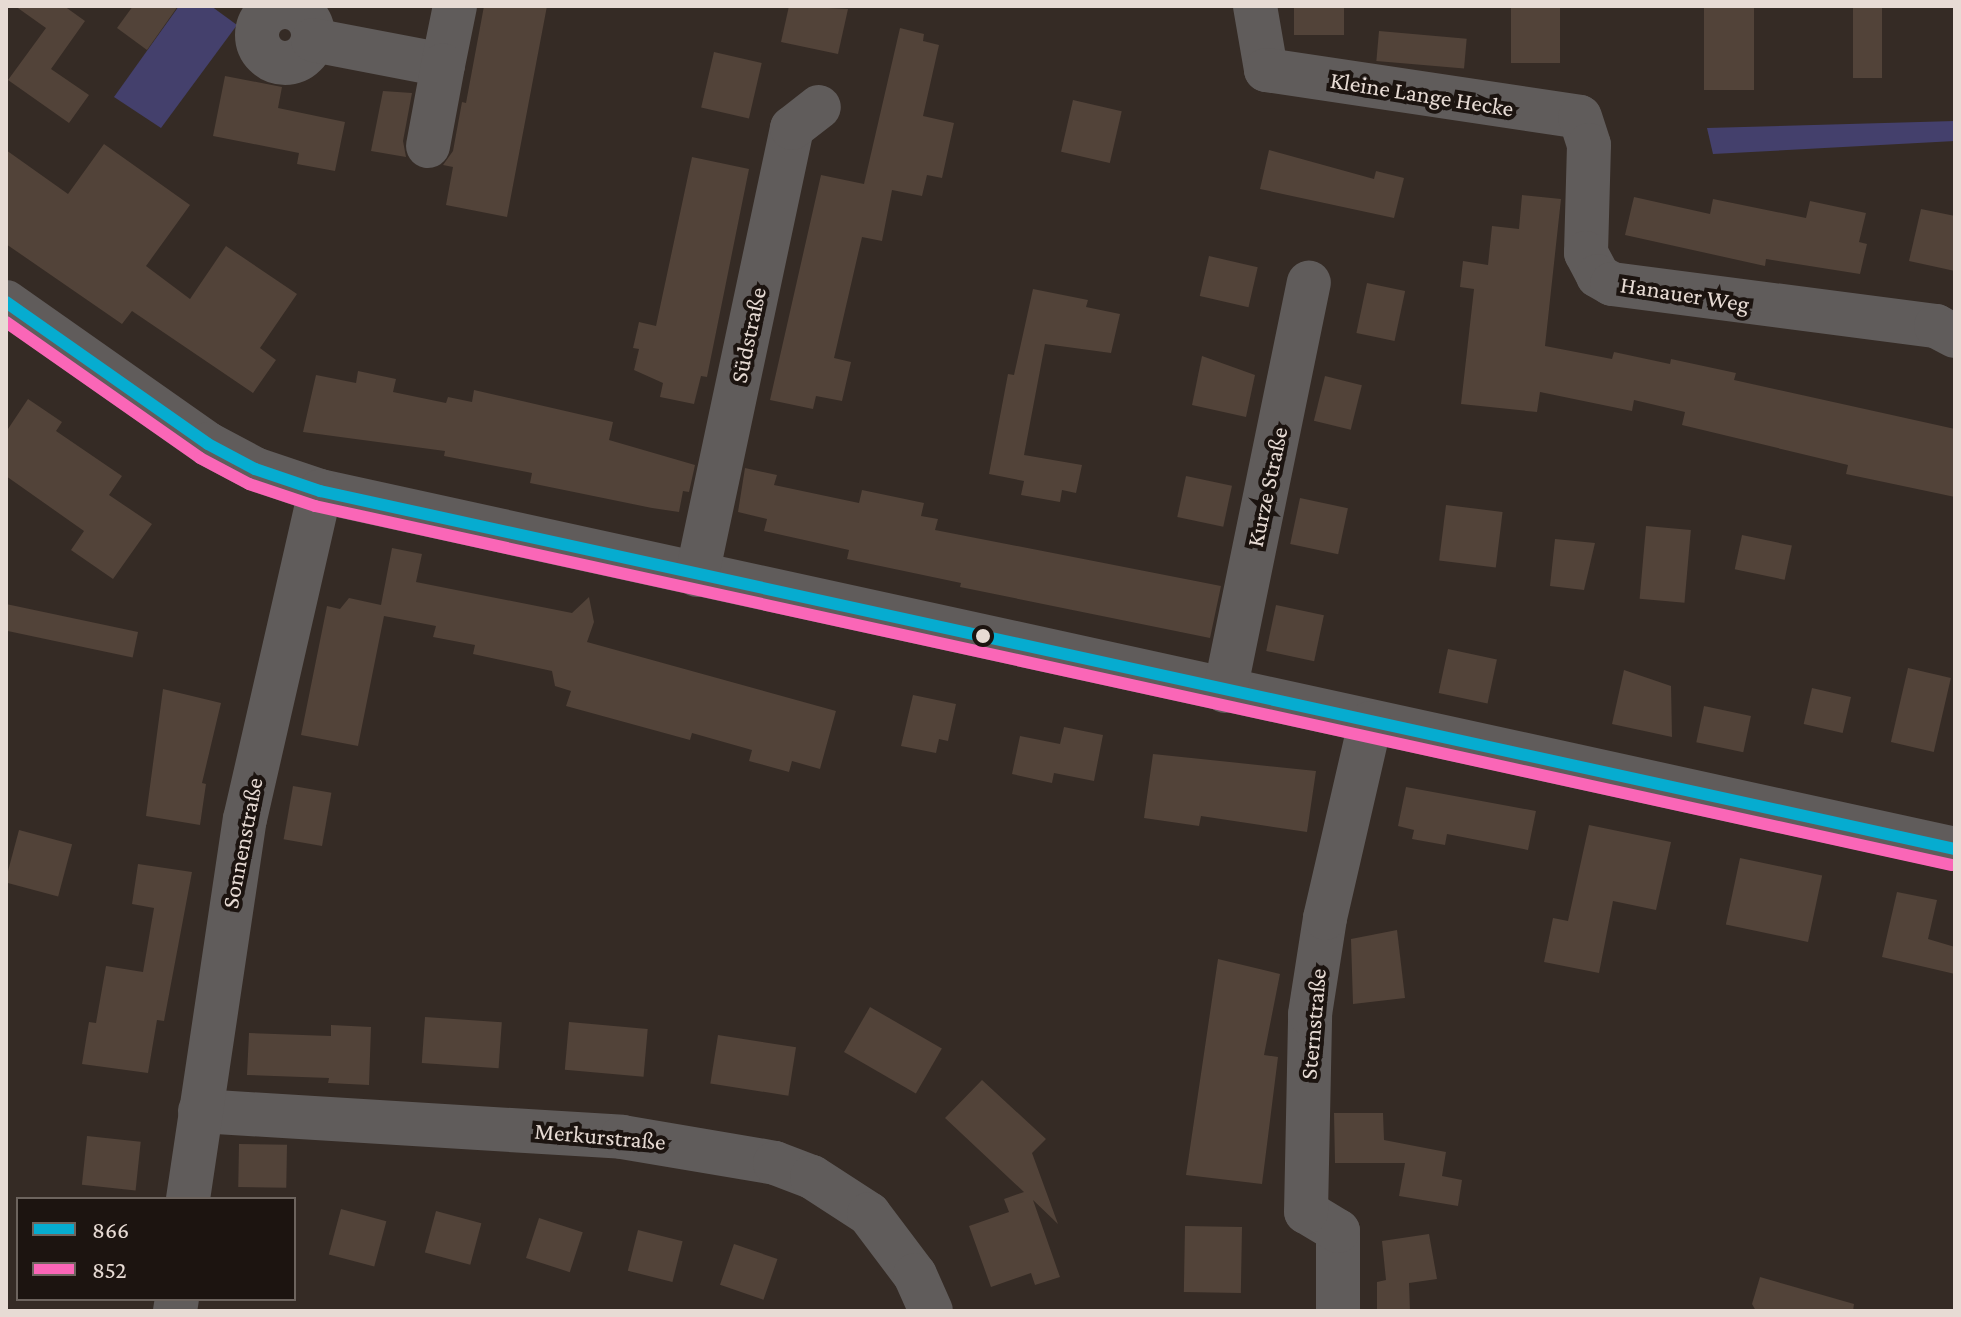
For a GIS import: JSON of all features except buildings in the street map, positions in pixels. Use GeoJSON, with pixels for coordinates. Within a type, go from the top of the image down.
{"type":"FeatureCollection","features":[{"type":"Feature","properties":{"kind":"street"},"geometry":{"type":"LineString","coordinates":[[428,146],[455,6]]}},
{"type":"Feature","properties":{"kind":"street","name":"Kleine Lange Hecke"},"geometry":{"type":"LineString","coordinates":[[1255,6],[1266,70],[1580,117]]}},
{"type":"Feature","properties":{"kind":"street"},"geometry":{"type":"LineString","coordinates":[[247,15],[280,7],[297,10],[310,22],[313,40],[443,65]]}},
{"type":"Feature","properties":{"kind":"street","name":"Südstraße"},"geometry":{"type":"LineString","coordinates":[[697,575],[792,128],[819,107]]}},
{"type":"Feature","properties":{"kind":"street","name":"Hanauer Weg"},"geometry":{"type":"LineString","coordinates":[[1580,117],[1589,145],[1586,253],[1598,276],[1612,284],[1949,326]]}},
{"type":"Feature","properties":{"kind":"street","name":"Kurze Straße"},"geometry":{"type":"LineString","coordinates":[[1225,691],[1309,283]]}},
{"type":"Feature","properties":{"kind":"street"},"geometry":{"type":"LineString","coordinates":[[6,302],[208,444],[255,469],[320,491],[1955,849]]}},
{"type":"Feature","properties":{"kind":"street","name":"Sonnenstraße"},"geometry":{"type":"LineString","coordinates":[[188,1197],[245,819],[320,491]]}},
{"type":"Feature","properties":{"kind":"street","name":"Sternstraße"},"geometry":{"type":"LineString","coordinates":[[1338,1311],[1338,1231],[1306,1212],[1310,1014],[1325,918],[1370,723]]}},
{"type":"Feature","properties":{"kind":"street","name":"Merkurstraße"},"geometry":{"type":"LineString","coordinates":[[200,1111],[622,1137],[775,1163],[812,1177],[869,1214],[894,1242],[931,1311]]}},
{"type":"Feature","properties":{"kind":"shaded area"},"geometry":{"type":"Polygon","coordinates":[[[179,6],[211,6],[237,25],[161,128],[114,97],[179,6]]]}},
{"type":"Feature","properties":{"kind":"shaded area"},"geometry":{"type":"Polygon","coordinates":[[[1955,121],[1955,141],[1713,154],[1707,128],[1955,121]]]}},
{"type":"Feature","properties":{"kind":"transit line","name":"866"},"geometry":{"type":"LineString","coordinates":[[6,302],[208,444],[255,469],[320,491],[1955,849]]}},
{"type":"Feature","properties":{"kind":"transit line","name":"852"},"geometry":{"type":"LineString","coordinates":[[6,322],[200,458],[249,484],[315,506],[1952,865]]}}]}
